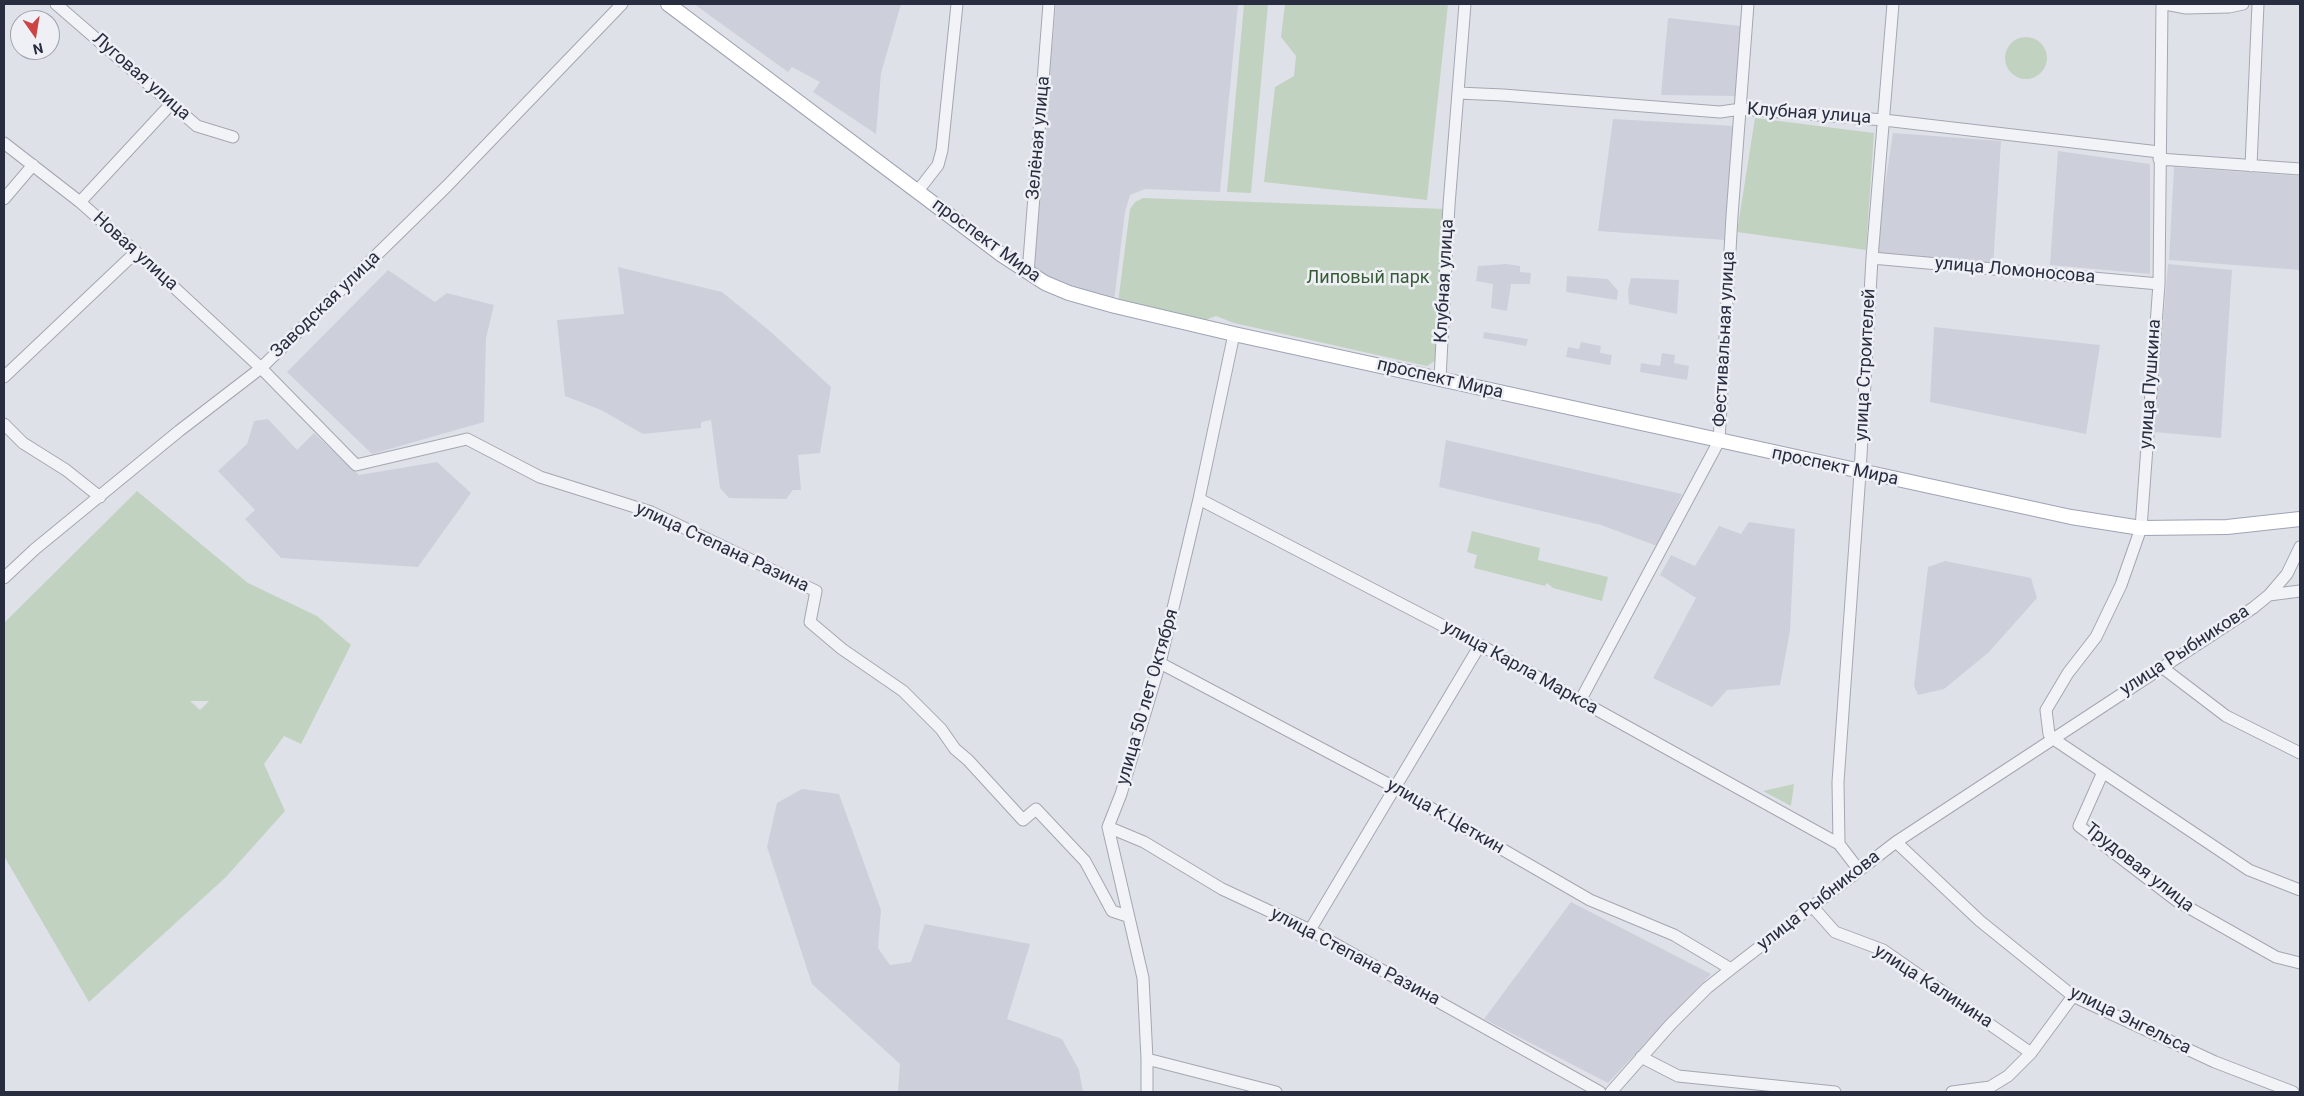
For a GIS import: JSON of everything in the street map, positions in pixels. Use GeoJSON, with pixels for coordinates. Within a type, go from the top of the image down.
{"type":"FeatureCollection","features":[{"type":"Feature","properties":{"kind":"main road","name":"проспект Мира"},"geometry":{"type":"LineString","coordinates":[[668,4],[917,192],[1028,273],[1044,283],[1069,293],[1115,306],[1234,334],[1860,473],[2071,517],[2141,528],[2227,526],[2300,519]]}},
{"type":"Feature","properties":{"kind":"street","name":"Луговая улица"},"geometry":{"type":"LineString","coordinates":[[56,4],[197,126],[233,138]]}},
{"type":"Feature","properties":{"kind":"street","name":"Заводская улица"},"geometry":{"type":"LineString","coordinates":[[4,578],[34,549],[179,431],[261,368],[447,186],[622,4]]}},
{"type":"Feature","properties":{"kind":"street"},"geometry":{"type":"LineString","coordinates":[[917,192],[938,165],[942,150],[957,4]]}},
{"type":"Feature","properties":{"kind":"street","name":"Зелёная улица"},"geometry":{"type":"LineString","coordinates":[[1028,273],[1049,4]]}},
{"type":"Feature","properties":{"kind":"street","name":"Клубная улица"},"geometry":{"type":"LineString","coordinates":[[1440,379],[1448,205],[1465,4]]}},
{"type":"Feature","properties":{"kind":"street","name":"Фестивальная улица"},"geometry":{"type":"LineString","coordinates":[[1580,701],[1719,441],[1732,216],[1748,4]]}},
{"type":"Feature","properties":{"kind":"street","name":"улица Строителей"},"geometry":{"type":"LineString","coordinates":[[1839,844],[1838,782],[1860,473],[1872,258],[1893,4]]}},
{"type":"Feature","properties":{"kind":"street"},"geometry":{"type":"LineString","coordinates":[[2164,4],[2186,8],[2229,7],[2243,4]]}},
{"type":"Feature","properties":{"kind":"street","name":"улица Пушкина"},"geometry":{"type":"LineString","coordinates":[[2052,738],[2049,734],[2046,710],[2068,673],[2096,637],[2121,585],[2141,528],[2159,284],[2159,155],[2164,4]]}},
{"type":"Feature","properties":{"kind":"street"},"geometry":{"type":"LineString","coordinates":[[2251,166],[2258,4]]}},
{"type":"Feature","properties":{"kind":"street","name":"Клубная улица"},"geometry":{"type":"LineString","coordinates":[[1458,93],[1503,94],[1720,112],[1741,109],[1884,120],[2159,155],[2300,170]]}},
{"type":"Feature","properties":{"kind":"street"},"geometry":{"type":"LineString","coordinates":[[80,202],[171,104]]}},
{"type":"Feature","properties":{"kind":"street","name":"Новая улица"},"geometry":{"type":"LineString","coordinates":[[4,143],[80,202],[261,368]]}},
{"type":"Feature","properties":{"kind":"street"},"geometry":{"type":"LineString","coordinates":[[4,199],[33,166]]}},
{"type":"Feature","properties":{"kind":"street"},"geometry":{"type":"LineString","coordinates":[[4,377],[136,252]]}},
{"type":"Feature","properties":{"kind":"street","name":"улица Ломоносова"},"geometry":{"type":"LineString","coordinates":[[1872,258],[2159,284]]}},
{"type":"Feature","properties":{"kind":"street","name":"улица 50 лет Октября"},"geometry":{"type":"LineString","coordinates":[[1108,827],[1121,794],[1160,663],[1199,499],[1234,334]]}},
{"type":"Feature","properties":{"kind":"street","name":"улица Степана Разина"},"geometry":{"type":"LineString","coordinates":[[261,368],[356,465],[467,439],[540,477],[651,512],[816,591],[810,622],[842,649],[903,691],[941,729],[955,749],[968,760],[1023,820],[1036,809],[1086,861],[1112,911],[1127,916]]}},
{"type":"Feature","properties":{"kind":"street"},"geometry":{"type":"LineString","coordinates":[[4,424],[23,443],[66,470],[100,497]]}},
{"type":"Feature","properties":{"kind":"street","name":"улица Карла Маркса"},"geometry":{"type":"LineString","coordinates":[[1199,499],[1480,645],[1839,844]]}},
{"type":"Feature","properties":{"kind":"street","name":"улица Рыбникова"},"geometry":{"type":"LineString","coordinates":[[1611,1092],[1641,1057],[1707,988],[1731,969],[1896,842],[2052,738],[2163,668],[2270,594],[2294,564],[2300,547]]}},
{"type":"Feature","properties":{"kind":"street"},"geometry":{"type":"LineString","coordinates":[[2270,594],[2300,591]]}},
{"type":"Feature","properties":{"kind":"street"},"geometry":{"type":"LineString","coordinates":[[1310,930],[1480,645]]}},
{"type":"Feature","properties":{"kind":"street","name":"улица К.Цеткин"},"geometry":{"type":"LineString","coordinates":[[1160,663],[1396,788],[1590,900],[1674,935],[1731,969]]}},
{"type":"Feature","properties":{"kind":"street"},"geometry":{"type":"LineString","coordinates":[[2163,668],[2226,716],[2300,753]]}},
{"type":"Feature","properties":{"kind":"street"},"geometry":{"type":"LineString","coordinates":[[2052,738],[2249,870],[2300,890]]}},
{"type":"Feature","properties":{"kind":"street","name":"Трудовая улица"},"geometry":{"type":"LineString","coordinates":[[2103,772],[2079,826],[2176,902],[2276,957],[2300,963]]}},
{"type":"Feature","properties":{"kind":"street"},"geometry":{"type":"LineString","coordinates":[[1108,827],[1127,916],[1143,978],[1147,1059],[1146,1092]]}},
{"type":"Feature","properties":{"kind":"street","name":"улица Степана Разина"},"geometry":{"type":"LineString","coordinates":[[1108,827],[1144,842],[1222,889],[1310,930],[1600,1092]]}},
{"type":"Feature","properties":{"kind":"street","name":"улица Энгельса"},"geometry":{"type":"LineString","coordinates":[[1896,842],[1980,922],[2073,996],[2215,1062],[2292,1092]]}},
{"type":"Feature","properties":{"kind":"street"},"geometry":{"type":"LineString","coordinates":[[1839,844],[1859,870]]}},
{"type":"Feature","properties":{"kind":"street","name":"улица Калинина"},"geometry":{"type":"LineString","coordinates":[[1812,906],[1835,932],[1883,950],[2032,1052]]}},
{"type":"Feature","properties":{"kind":"street"},"geometry":{"type":"LineString","coordinates":[[1952,1092],[1990,1087],[2008,1076],[2032,1052],[2073,996]]}},
{"type":"Feature","properties":{"kind":"street"},"geometry":{"type":"LineString","coordinates":[[1641,1057],[1678,1076],[1836,1092]]}},
{"type":"Feature","properties":{"kind":"street"},"geometry":{"type":"LineString","coordinates":[[1147,1059],[1276,1092]]}},
{"type":"Feature","properties":{"kind":"shaded area"},"geometry":{"type":"Polygon","coordinates":[[[694,4],[901,4],[881,73],[876,134],[813,92],[820,82],[792,67],[788,72],[694,4]]]}},
{"type":"Feature","properties":{"kind":"shaded area"},"geometry":{"type":"Polygon","coordinates":[[[1056,4],[1238,4],[1220,192],[1145,189],[1130,195],[1125,212],[1114,301],[1072,289],[1032,270],[1056,4]]]}},
{"type":"Feature","properties":{"kind":"shaded area"},"geometry":{"type":"Polygon","coordinates":[[[1668,18],[1741,26],[1736,96],[1661,95],[1668,18]]]}},
{"type":"Feature","properties":{"kind":"shaded area"},"geometry":{"type":"Polygon","coordinates":[[[1613,119],[1735,126],[1725,240],[1598,231],[1613,119]]]}},
{"type":"Feature","properties":{"kind":"shaded area"},"geometry":{"type":"Polygon","coordinates":[[[1893,133],[2001,141],[1993,267],[1874,256],[1893,133]]]}},
{"type":"Feature","properties":{"kind":"shaded area"},"geometry":{"type":"Polygon","coordinates":[[[2058,151],[2150,164],[2150,274],[2050,265],[2058,151]]]}},
{"type":"Feature","properties":{"kind":"shaded area"},"geometry":{"type":"Polygon","coordinates":[[[2174,167],[2300,176],[2300,270],[2169,260],[2174,167]]]}},
{"type":"Feature","properties":{"kind":"shaded area"},"geometry":{"type":"Polygon","coordinates":[[[1506,264],[1520,266],[1520,272],[1531,273],[1530,284],[1511,284],[1507,311],[1491,308],[1493,284],[1476,281],[1478,266],[1506,264]]]}},
{"type":"Feature","properties":{"kind":"shaded area"},"geometry":{"type":"Polygon","coordinates":[[[2168,264],[2232,270],[2221,438],[2154,432],[2168,264]]]}},
{"type":"Feature","properties":{"kind":"shaded area"},"geometry":{"type":"Polygon","coordinates":[[[618,267],[722,292],[771,332],[831,387],[820,453],[798,455],[801,490],[793,490],[786,499],[729,498],[720,488],[711,420],[701,422],[701,428],[643,434],[601,410],[565,396],[557,320],[624,314],[618,267]]]}},
{"type":"Feature","properties":{"kind":"shaded area"},"geometry":{"type":"Polygon","coordinates":[[[388,270],[435,302],[447,293],[494,305],[486,338],[484,422],[372,454],[287,372],[388,270]]]}},
{"type":"Feature","properties":{"kind":"shaded area"},"geometry":{"type":"Polygon","coordinates":[[[1567,276],[1608,279],[1618,291],[1617,300],[1566,292],[1567,276]]]}},
{"type":"Feature","properties":{"kind":"shaded area"},"geometry":{"type":"Polygon","coordinates":[[[1631,278],[1679,280],[1677,314],[1629,304],[1628,290],[1631,278]]]}},
{"type":"Feature","properties":{"kind":"shaded area"},"geometry":{"type":"Polygon","coordinates":[[[1934,327],[2100,345],[2086,434],[1930,402],[1934,327]]]}},
{"type":"Feature","properties":{"kind":"shaded area"},"geometry":{"type":"Polygon","coordinates":[[[1484,332],[1528,339],[1526,346],[1483,338],[1484,332]]]}},
{"type":"Feature","properties":{"kind":"shaded area"},"geometry":{"type":"Polygon","coordinates":[[[1581,342],[1601,346],[1600,353],[1612,355],[1610,365],[1566,357],[1568,347],[1579,349],[1581,342]]]}},
{"type":"Feature","properties":{"kind":"shaded area"},"geometry":{"type":"Polygon","coordinates":[[[1662,353],[1675,355],[1674,363],[1689,366],[1687,380],[1640,372],[1641,363],[1660,366],[1662,353]]]}},
{"type":"Feature","properties":{"kind":"shaded area"},"geometry":{"type":"Polygon","coordinates":[[[268,419],[297,450],[314,433],[359,475],[437,462],[471,493],[418,567],[281,558],[245,519],[255,510],[218,471],[247,444],[254,421],[268,419]]]}},
{"type":"Feature","properties":{"kind":"shaded area"},"geometry":{"type":"Polygon","coordinates":[[[1446,440],[1682,494],[1657,546],[1601,525],[1439,487],[1446,440]]]}},
{"type":"Feature","properties":{"kind":"shaded area"},"geometry":{"type":"Polygon","coordinates":[[[1749,522],[1795,529],[1790,631],[1780,685],[1727,690],[1712,707],[1653,678],[1696,598],[1660,575],[1671,555],[1695,566],[1719,526],[1741,534],[1749,522]]]}},
{"type":"Feature","properties":{"kind":"shaded area"},"geometry":{"type":"Polygon","coordinates":[[[1945,561],[2031,578],[2037,598],[1988,653],[1944,689],[1918,695],[1914,686],[1928,567],[1945,561]]]}},
{"type":"Feature","properties":{"kind":"shaded area"},"geometry":{"type":"Polygon","coordinates":[[[802,789],[839,794],[881,910],[878,948],[890,965],[911,962],[925,924],[1030,944],[1007,1019],[1062,1039],[1079,1070],[1083,1092],[898,1092],[900,1064],[812,984],[767,847],[777,803],[802,789]]]}},
{"type":"Feature","properties":{"kind":"shaded area"},"geometry":{"type":"Polygon","coordinates":[[[1571,902],[1711,974],[1608,1083],[1484,1019],[1571,902]]]}},
{"type":"Feature","properties":{"kind":"green space"},"geometry":{"type":"Polygon","coordinates":[[[1244,4],[1268,4],[1251,193],[1227,192],[1244,4]]]}},
{"type":"Feature","properties":{"kind":"green space"},"geometry":{"type":"Polygon","coordinates":[[[1285,4],[1448,4],[1427,200],[1264,182],[1275,87],[1294,76],[1296,56],[1281,37],[1285,4]]]}},
{"type":"Feature","properties":{"kind":"green space"},"geometry":{"type":"Polygon","coordinates":[[[2030,37],[2038,40],[2044,46],[2047,58],[2044,70],[2038,76],[2022,79],[2014,76],[2008,70],[2005,54],[2008,46],[2014,40],[2030,37]]]}},
{"type":"Feature","properties":{"kind":"green space"},"geometry":{"type":"Polygon","coordinates":[[[1755,118],[1874,133],[1866,250],[1737,232],[1755,118]]]}},
{"type":"Feature","properties":{"kind":"green space","name":"Липовый парк"},"geometry":{"type":"Polygon","coordinates":[[[1143,198],[1445,209],[1438,359],[1427,366],[1234,323],[1216,316],[1200,322],[1118,303],[1130,209],[1135,202],[1143,198]]]}},
{"type":"Feature","properties":{"kind":"green space"},"geometry":{"type":"Polygon","coordinates":[[[137,491],[248,583],[317,616],[351,645],[301,744],[284,736],[264,764],[285,811],[226,877],[89,1002],[4,856],[4,623],[137,491]],[[190,701],[200,710],[209,701],[190,701]]]}},
{"type":"Feature","properties":{"kind":"green space"},"geometry":{"type":"Polygon","coordinates":[[[1472,531],[1540,548],[1538,560],[1608,577],[1602,601],[1553,588],[1547,583],[1545,586],[1474,568],[1477,555],[1467,552],[1472,531]]]}},
{"type":"Feature","properties":{"kind":"green space"},"geometry":{"type":"Polygon","coordinates":[[[1794,784],[1791,806],[1763,791],[1794,784]]]}}]}
